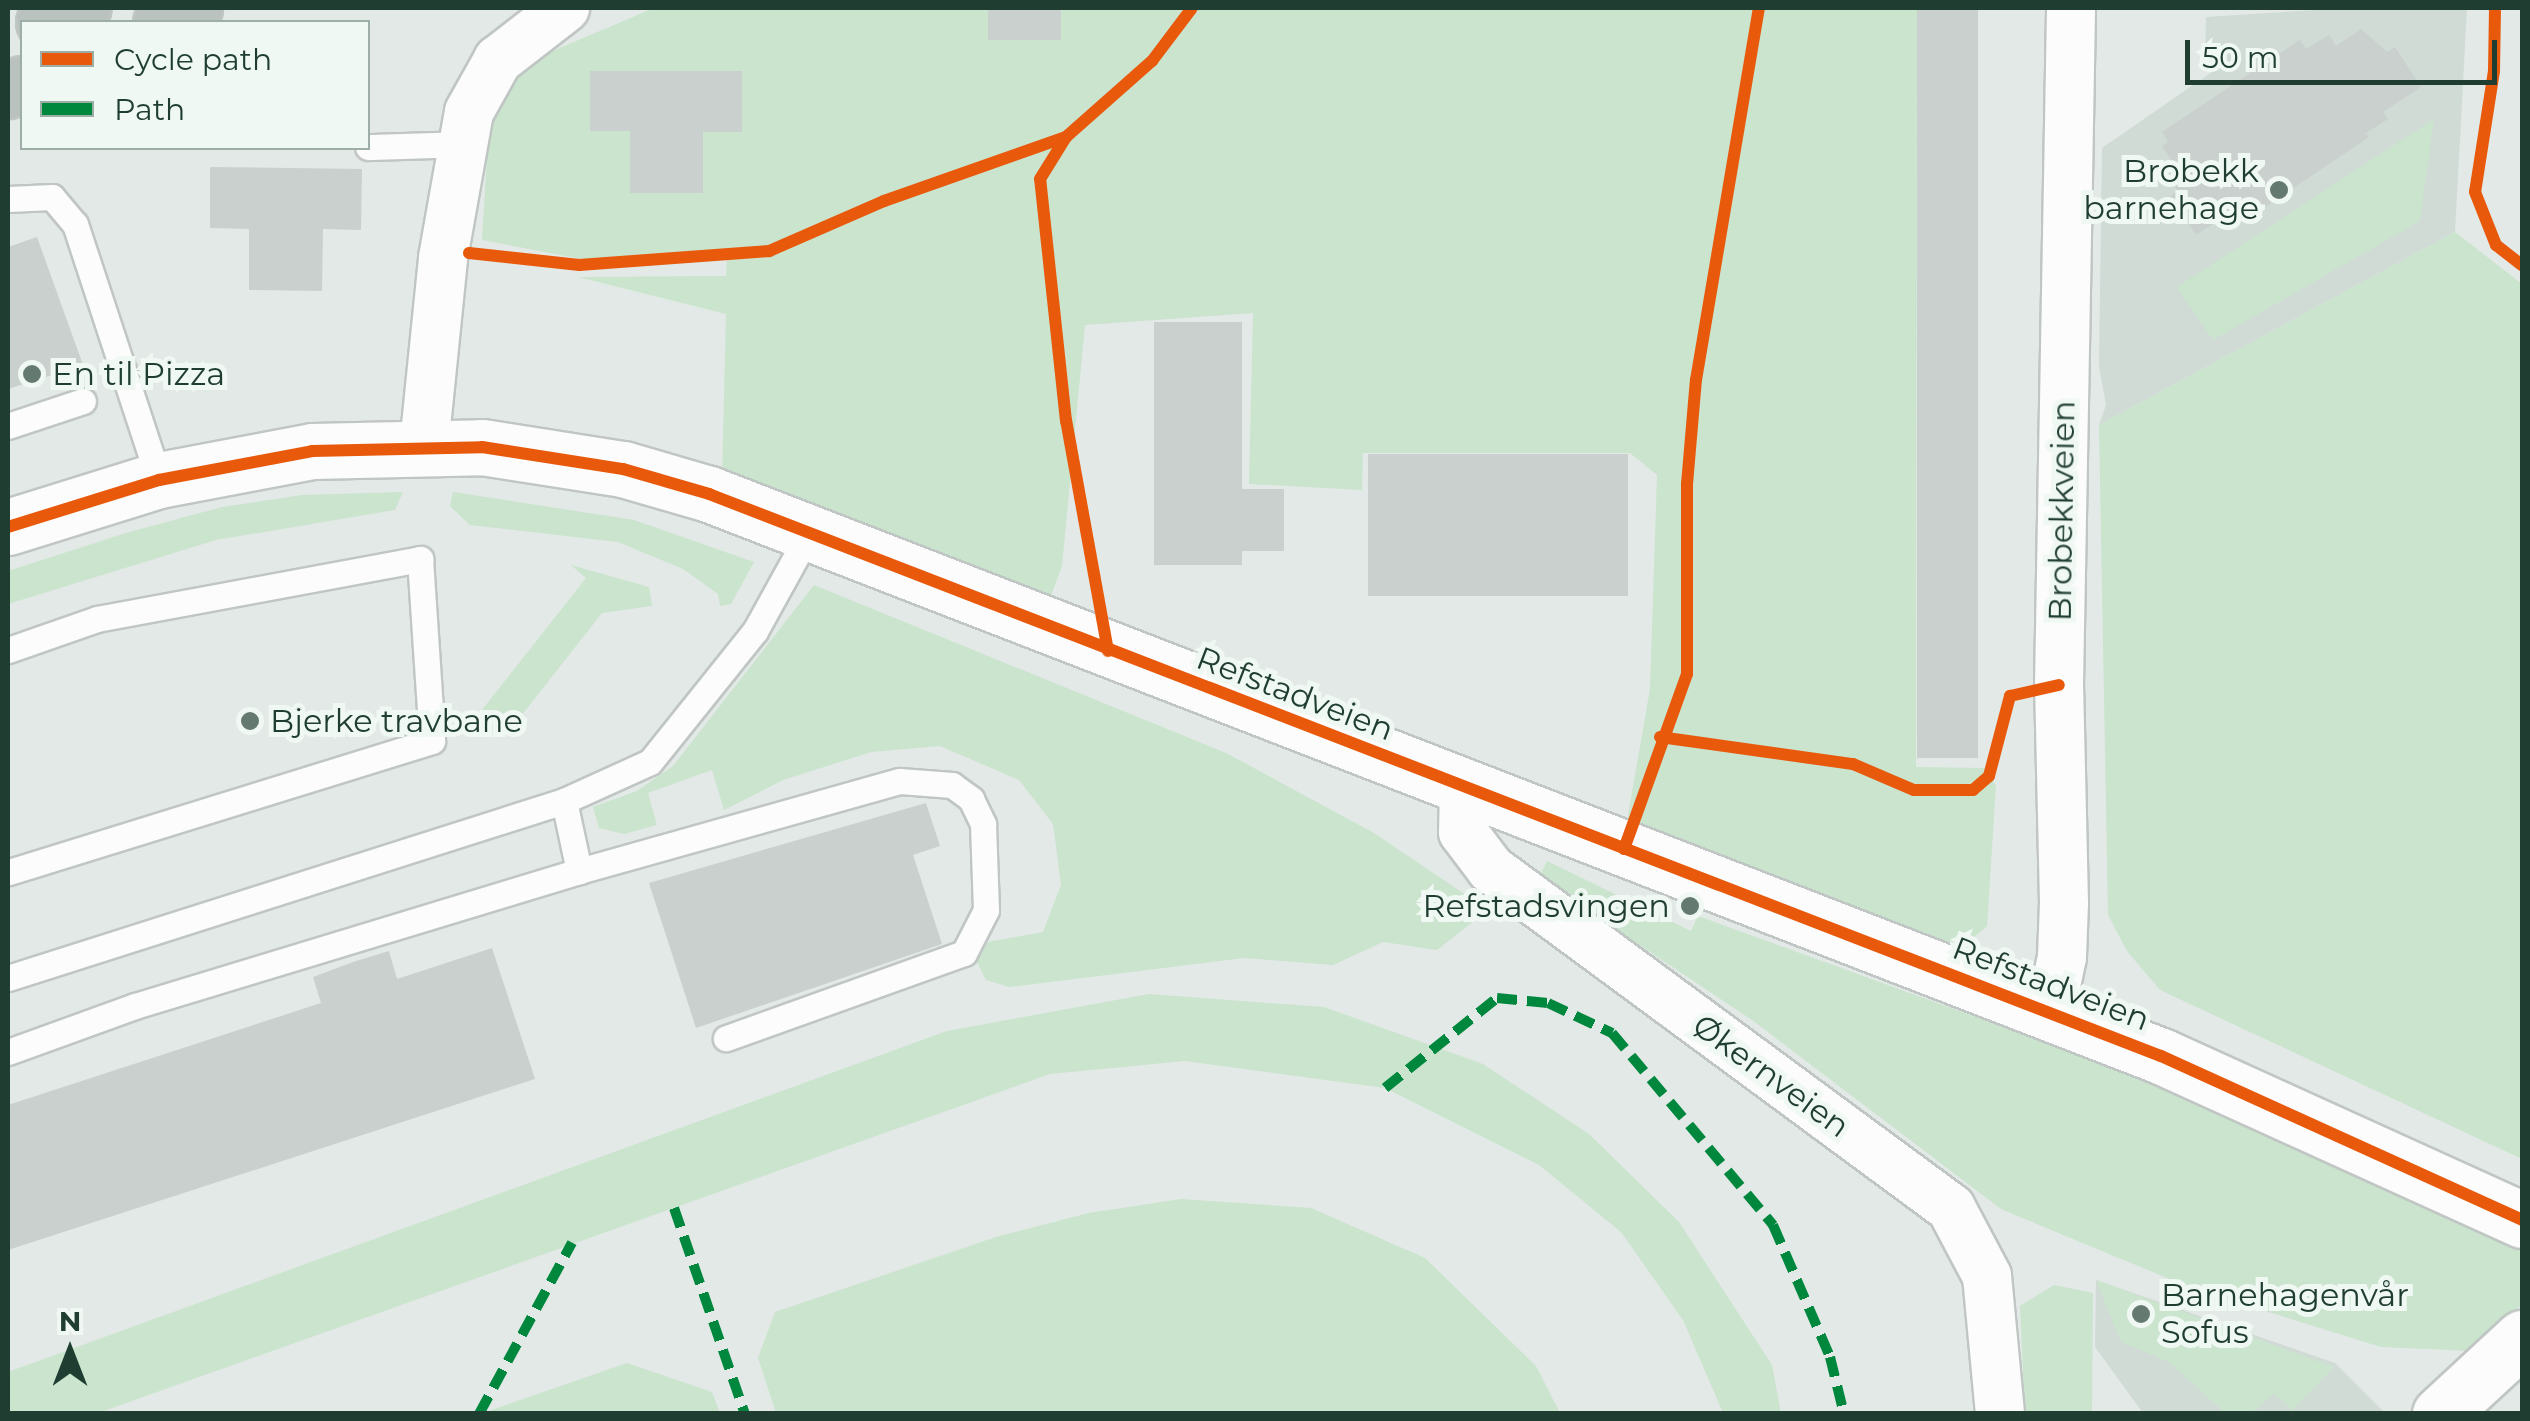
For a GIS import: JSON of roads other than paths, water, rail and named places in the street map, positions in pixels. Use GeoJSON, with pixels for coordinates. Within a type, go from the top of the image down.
{"type":"FeatureCollection","features":[{"type":"Feature","properties":{"kind":"highway"},"geometry":{"type":"LineString","coordinates":[[50,20],[83,8]]}},
{"type":"Feature","properties":{"kind":"highway"},"geometry":{"type":"LineString","coordinates":[[166,20],[194,8]]}},
{"type":"Feature","properties":{"kind":"street"},"geometry":{"type":"LineString","coordinates":[[424,446],[461,144],[474,100],[498,60],[564,8]]}},
{"type":"Feature","properties":{"kind":"street","name":"Brobekkveien"},"geometry":{"type":"LineString","coordinates":[[2050,1014],[2062,957],[2064,903],[2059,685],[2071,8]]}},
{"type":"Feature","properties":{"kind":"street","name":"Refstadveien"},"geometry":{"type":"LineString","coordinates":[[8,527],[158,480],[312,451],[424,446],[527,452],[623,470],[810,533],[2262,1097],[2522,1220]]}},
{"type":"Feature","properties":{"kind":"street","name":"Økernveien"},"geometry":{"type":"LineString","coordinates":[[1464,789],[1464,832],[1491,870],[1951,1208],[1986,1276],[2000,1414]]}},
{"type":"Feature","properties":{"kind":"street"},"geometry":{"type":"LineString","coordinates":[[2440,1414],[2522,1338]]}},
{"type":"Feature","properties":{"kind":"lane"},"geometry":{"type":"LineString","coordinates":[[370,147],[461,144]]}},
{"type":"Feature","properties":{"kind":"lane"},"geometry":{"type":"LineString","coordinates":[[8,198],[52,197],[75,224],[158,480]]}},
{"type":"Feature","properties":{"kind":"lane"},"geometry":{"type":"LineString","coordinates":[[8,426],[82,401]]}},
{"type":"Feature","properties":{"kind":"lane"},"geometry":{"type":"LineString","coordinates":[[8,978],[564,801],[650,762],[756,630],[810,533]]}},
{"type":"Feature","properties":{"kind":"lane"},"geometry":{"type":"LineString","coordinates":[[8,650],[97,620],[420,559],[432,741],[8,872]]}},
{"type":"Feature","properties":{"kind":"lane"},"geometry":{"type":"LineString","coordinates":[[8,1052],[135,1006],[579,871],[900,780],[952,785],[971,799],[983,824],[986,910],[964,953],[726,1038]]}},
{"type":"Feature","properties":{"kind":"lane"},"geometry":{"type":"LineString","coordinates":[[564,801],[579,871]]}},
{"type":"Feature","properties":{"kind":"place","name":"Brobekk barnehage"},"geometry":{"type":"Point","coordinates":[2279,190]}},
{"type":"Feature","properties":{"kind":"place","name":"En til Pizza"},"geometry":{"type":"Point","coordinates":[32,374]}},
{"type":"Feature","properties":{"kind":"place","name":"Bjerke travbane"},"geometry":{"type":"Point","coordinates":[250,721]}},
{"type":"Feature","properties":{"kind":"place","name":"Refstadsvingen"},"geometry":{"type":"Point","coordinates":[1690,906]}},
{"type":"Feature","properties":{"kind":"place","name":"Barnehagenvår Sofus"},"geometry":{"type":"Point","coordinates":[2141,1314]}}]}
